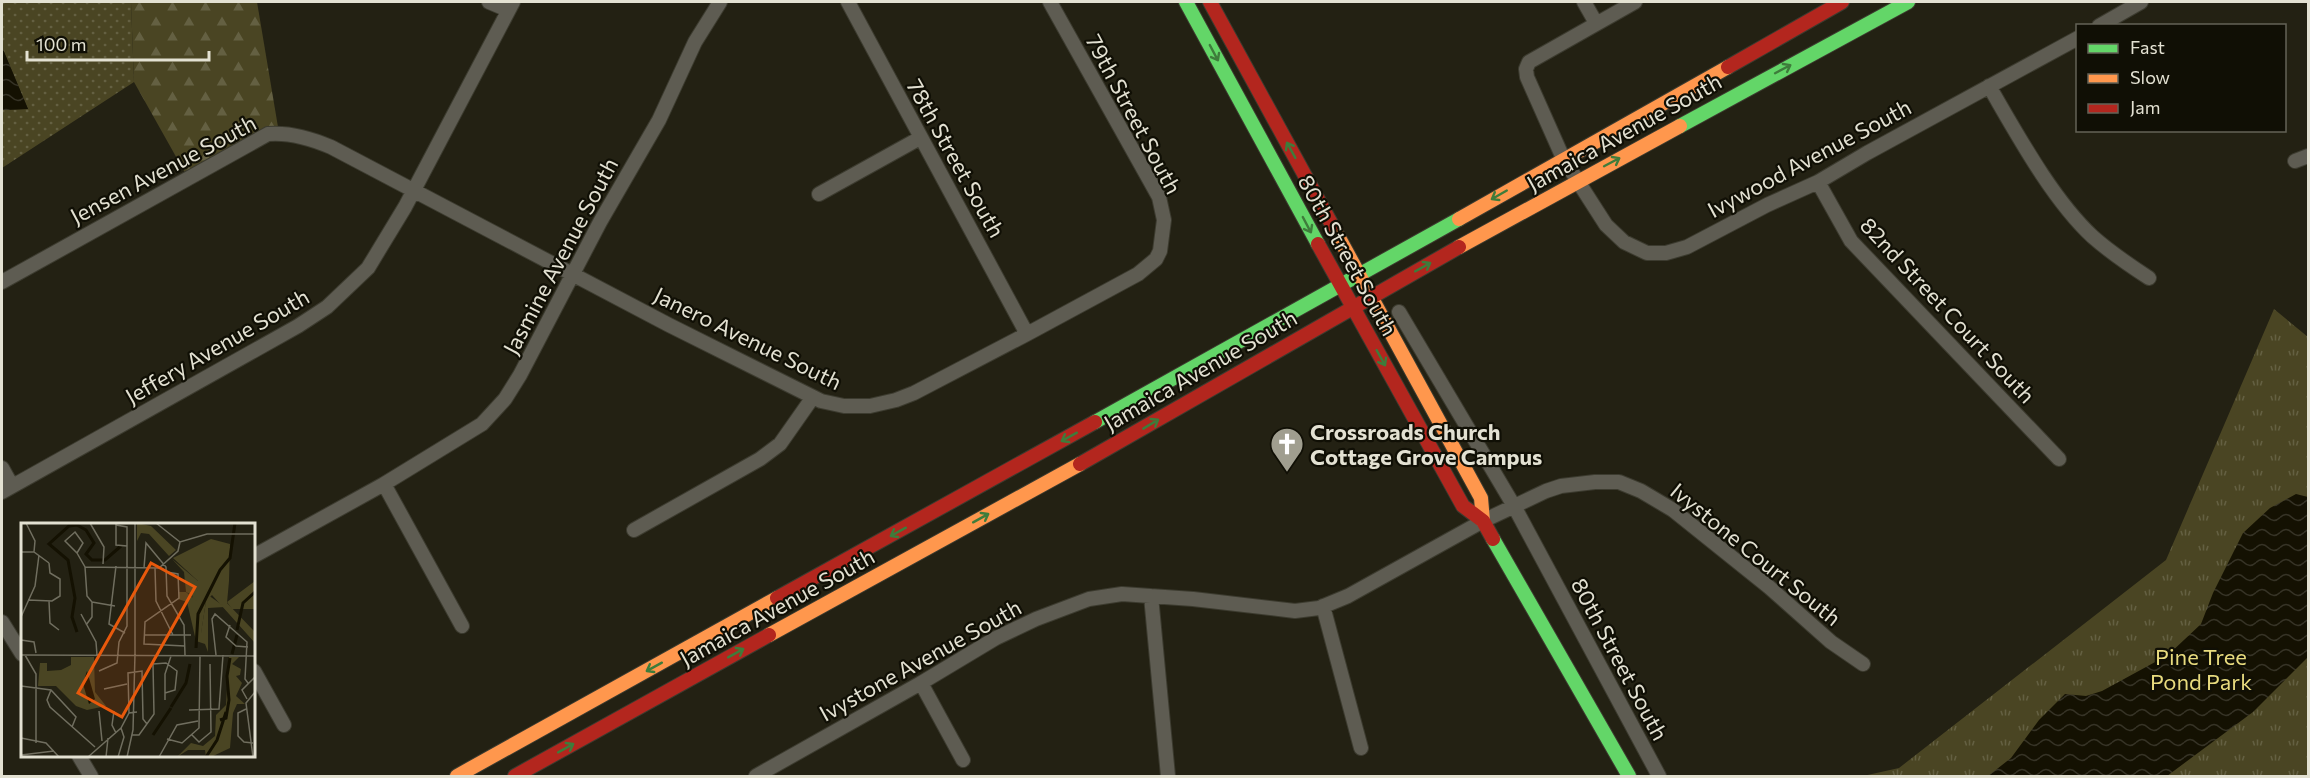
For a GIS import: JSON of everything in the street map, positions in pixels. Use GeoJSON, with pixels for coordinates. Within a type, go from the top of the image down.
{"type":"FeatureCollection","features":[{"type":"Feature","properties":{"kind":"main road","name":"80th Street South"},"geometry":{"type":"LineString","coordinates":[[1186,2],[1340,286],[1464,506],[1483,521],[1629,777]]}},
{"type":"Feature","properties":{"kind":"main road","name":"80th Street South"},"geometry":{"type":"LineString","coordinates":[[1210,2],[1481,498],[1483,521]]}},
{"type":"Feature","properties":{"kind":"main road","name":"Jamaica Avenue South"},"geometry":{"type":"LineString","coordinates":[[457,777],[1360,275],[1842,2]]}},
{"type":"Feature","properties":{"kind":"main road","name":"Jamaica Avenue South"},"geometry":{"type":"LineString","coordinates":[[515,777],[1137,432],[1372,295],[1908,2]]}},
{"type":"Feature","properties":{"kind":"street"},"geometry":{"type":"LineString","coordinates":[[489,2],[510,6]]}},
{"type":"Feature","properties":{"kind":"street","name":"Jasmine Avenue South"},"geometry":{"type":"LineString","coordinates":[[255,555],[384,484],[482,424],[505,399],[520,375],[600,222],[659,120],[695,42],[720,2]]}},
{"type":"Feature","properties":{"kind":"street","name":"78th Street South"},"geometry":{"type":"LineString","coordinates":[[848,2],[1027,334]]}},
{"type":"Feature","properties":{"kind":"street","name":"79th Street South"},"geometry":{"type":"LineString","coordinates":[[1050,2],[1159,197],[1164,220],[1160,251]]}},
{"type":"Feature","properties":{"kind":"street"},"geometry":{"type":"LineString","coordinates":[[1584,2],[1596,23]]}},
{"type":"Feature","properties":{"kind":"street"},"geometry":{"type":"LineString","coordinates":[[1577,181],[1563,158],[1527,77],[1526,69],[1529,62],[1635,2]]}},
{"type":"Feature","properties":{"kind":"street"},"geometry":{"type":"LineString","coordinates":[[2102,24],[2141,2]]}},
{"type":"Feature","properties":{"kind":"street","name":"Jeffery Avenue South"},"geometry":{"type":"LineString","coordinates":[[7,489],[298,326],[327,307],[368,268],[414,190],[510,6]]}},
{"type":"Feature","properties":{"kind":"street","name":"Ivywood Avenue South"},"geometry":{"type":"LineString","coordinates":[[1577,181],[1606,225],[1624,242],[1647,254],[1666,253],[1687,247],[1767,205],[1818,182],[2076,39]]}},
{"type":"Feature","properties":{"kind":"street"},"geometry":{"type":"LineString","coordinates":[[1989,86],[2029,155],[2073,215],[2092,236],[2148,278]]}},
{"type":"Feature","properties":{"kind":"street","name":"Jensen Avenue South"},"geometry":{"type":"LineString","coordinates":[[2,282],[268,134],[279,133],[309,138],[414,190]]}},
{"type":"Feature","properties":{"kind":"street"},"geometry":{"type":"LineString","coordinates":[[819,194],[920,138]]}},
{"type":"Feature","properties":{"kind":"street"},"geometry":{"type":"LineString","coordinates":[[2295,161],[2308,156]]}},
{"type":"Feature","properties":{"kind":"street","name":"82nd Street Court South"},"geometry":{"type":"LineString","coordinates":[[1818,182],[1851,241],[2059,459]]}},
{"type":"Feature","properties":{"kind":"street","name":"Janero Avenue South"},"geometry":{"type":"LineString","coordinates":[[414,190],[669,325],[813,397],[844,406],[870,406],[896,400],[1027,334],[1138,274],[1156,259],[1160,251]]}},
{"type":"Feature","properties":{"kind":"street","name":"80th Street South"},"geometry":{"type":"LineString","coordinates":[[1399,312],[1514,506],[1659,777]]}},
{"type":"Feature","properties":{"kind":"street"},"geometry":{"type":"LineString","coordinates":[[634,530],[760,459],[780,444],[813,397]]}},
{"type":"Feature","properties":{"kind":"street"},"geometry":{"type":"LineString","coordinates":[[2,468],[7,489]]}},
{"type":"Feature","properties":{"kind":"street","name":"Ivystone Court South"},"geometry":{"type":"LineString","coordinates":[[1483,521],[1561,486],[1620,482],[1674,510],[1769,587],[1831,642],[1863,664]]}},
{"type":"Feature","properties":{"kind":"street"},"geometry":{"type":"LineString","coordinates":[[384,484],[462,626]]}},
{"type":"Feature","properties":{"kind":"street","name":"Ivystone Avenue South"},"geometry":{"type":"LineString","coordinates":[[756,777],[996,638],[1036,619],[1089,599],[1122,594],[1295,611],[1323,606],[1348,596],[1483,521]]}},
{"type":"Feature","properties":{"kind":"street"},"geometry":{"type":"LineString","coordinates":[[1152,596],[1168,777]]}},
{"type":"Feature","properties":{"kind":"street"},"geometry":{"type":"LineString","coordinates":[[1323,606],[1361,748]]}},
{"type":"Feature","properties":{"kind":"street"},"geometry":{"type":"LineString","coordinates":[[2,622],[21,652]]}},
{"type":"Feature","properties":{"kind":"street"},"geometry":{"type":"LineString","coordinates":[[255,673],[284,725]]}},
{"type":"Feature","properties":{"kind":"street"},"geometry":{"type":"LineString","coordinates":[[921,683],[963,760]]}},
{"type":"Feature","properties":{"kind":"street"},"geometry":{"type":"LineString","coordinates":[[80,757],[91,777]]}},
{"type":"Feature","properties":{"kind":"green space"},"geometry":{"type":"Polygon","coordinates":[[[2,2],[131,2],[134,82],[2,168],[2,110],[28,109],[2,47],[2,2]]]}},
{"type":"Feature","properties":{"kind":"green space"},"geometry":{"type":"Polygon","coordinates":[[[131,2],[257,2],[279,133],[188,178],[134,82],[131,2]]]}},
{"type":"Feature","properties":{"kind":"green space","name":"Pine Tree Pond Park"},"geometry":{"type":"Polygon","coordinates":[[[2274,309],[2308,337],[2308,776],[1863,776],[1899,768],[2166,560],[2274,309]]]}},
{"type":"Feature","properties":{"kind":"water"},"geometry":{"type":"Polygon","coordinates":[[[2,47],[28,109],[2,110],[2,47]]]}},
{"type":"Feature","properties":{"kind":"water"},"geometry":{"type":"Polygon","coordinates":[[[2296,494],[2308,497],[2308,657],[2253,712],[2167,776],[1988,776],[2011,758],[2039,720],[2065,694],[2086,696],[2102,691],[2168,655],[2201,624],[2213,593],[2243,533],[2270,508],[2296,494]]]}},
{"type":"Feature","properties":{"kind":"traffic: fast"},"geometry":{"type":"LineString","coordinates":[[1186,2],[1318,244]]}},
{"type":"Feature","properties":{"kind":"traffic: fast"},"geometry":{"type":"LineString","coordinates":[[1680,126],[1908,2]]}},
{"type":"Feature","properties":{"kind":"traffic: fast"},"geometry":{"type":"LineString","coordinates":[[1095,422],[1459,219]]}},
{"type":"Feature","properties":{"kind":"traffic: fast"},"geometry":{"type":"LineString","coordinates":[[1493,539],[1629,776]]}},
{"type":"Feature","properties":{"kind":"traffic: slow"},"geometry":{"type":"LineString","coordinates":[[1459,219],[1728,67]]}},
{"type":"Feature","properties":{"kind":"traffic: slow"},"geometry":{"type":"LineString","coordinates":[[1459,247],[1680,126]]}},
{"type":"Feature","properties":{"kind":"traffic: slow"},"geometry":{"type":"LineString","coordinates":[[1332,225],[1481,498],[1483,521]]}},
{"type":"Feature","properties":{"kind":"traffic: slow"},"geometry":{"type":"LineString","coordinates":[[769,635],[1080,464]]}},
{"type":"Feature","properties":{"kind":"traffic: slow"},"geometry":{"type":"LineString","coordinates":[[457,776],[777,598]]}},
{"type":"Feature","properties":{"kind":"traffic: jam"},"geometry":{"type":"LineString","coordinates":[[1210,2],[1332,225]]}},
{"type":"Feature","properties":{"kind":"traffic: jam"},"geometry":{"type":"LineString","coordinates":[[1728,67],[1842,2]]}},
{"type":"Feature","properties":{"kind":"traffic: jam"},"geometry":{"type":"LineString","coordinates":[[1318,244],[1463,506],[1483,521],[1493,539]]}},
{"type":"Feature","properties":{"kind":"traffic: jam"},"geometry":{"type":"LineString","coordinates":[[1080,464],[1459,247]]}},
{"type":"Feature","properties":{"kind":"traffic: jam"},"geometry":{"type":"LineString","coordinates":[[777,598],[1095,422]]}},
{"type":"Feature","properties":{"kind":"traffic: jam"},"geometry":{"type":"LineString","coordinates":[[515,776],[769,635]]}},
{"type":"Feature","properties":{"kind":"place","name":"Crossroads Church Cottage Grove Campus"},"geometry":{"type":"Point","coordinates":[1287,473]}}]}
